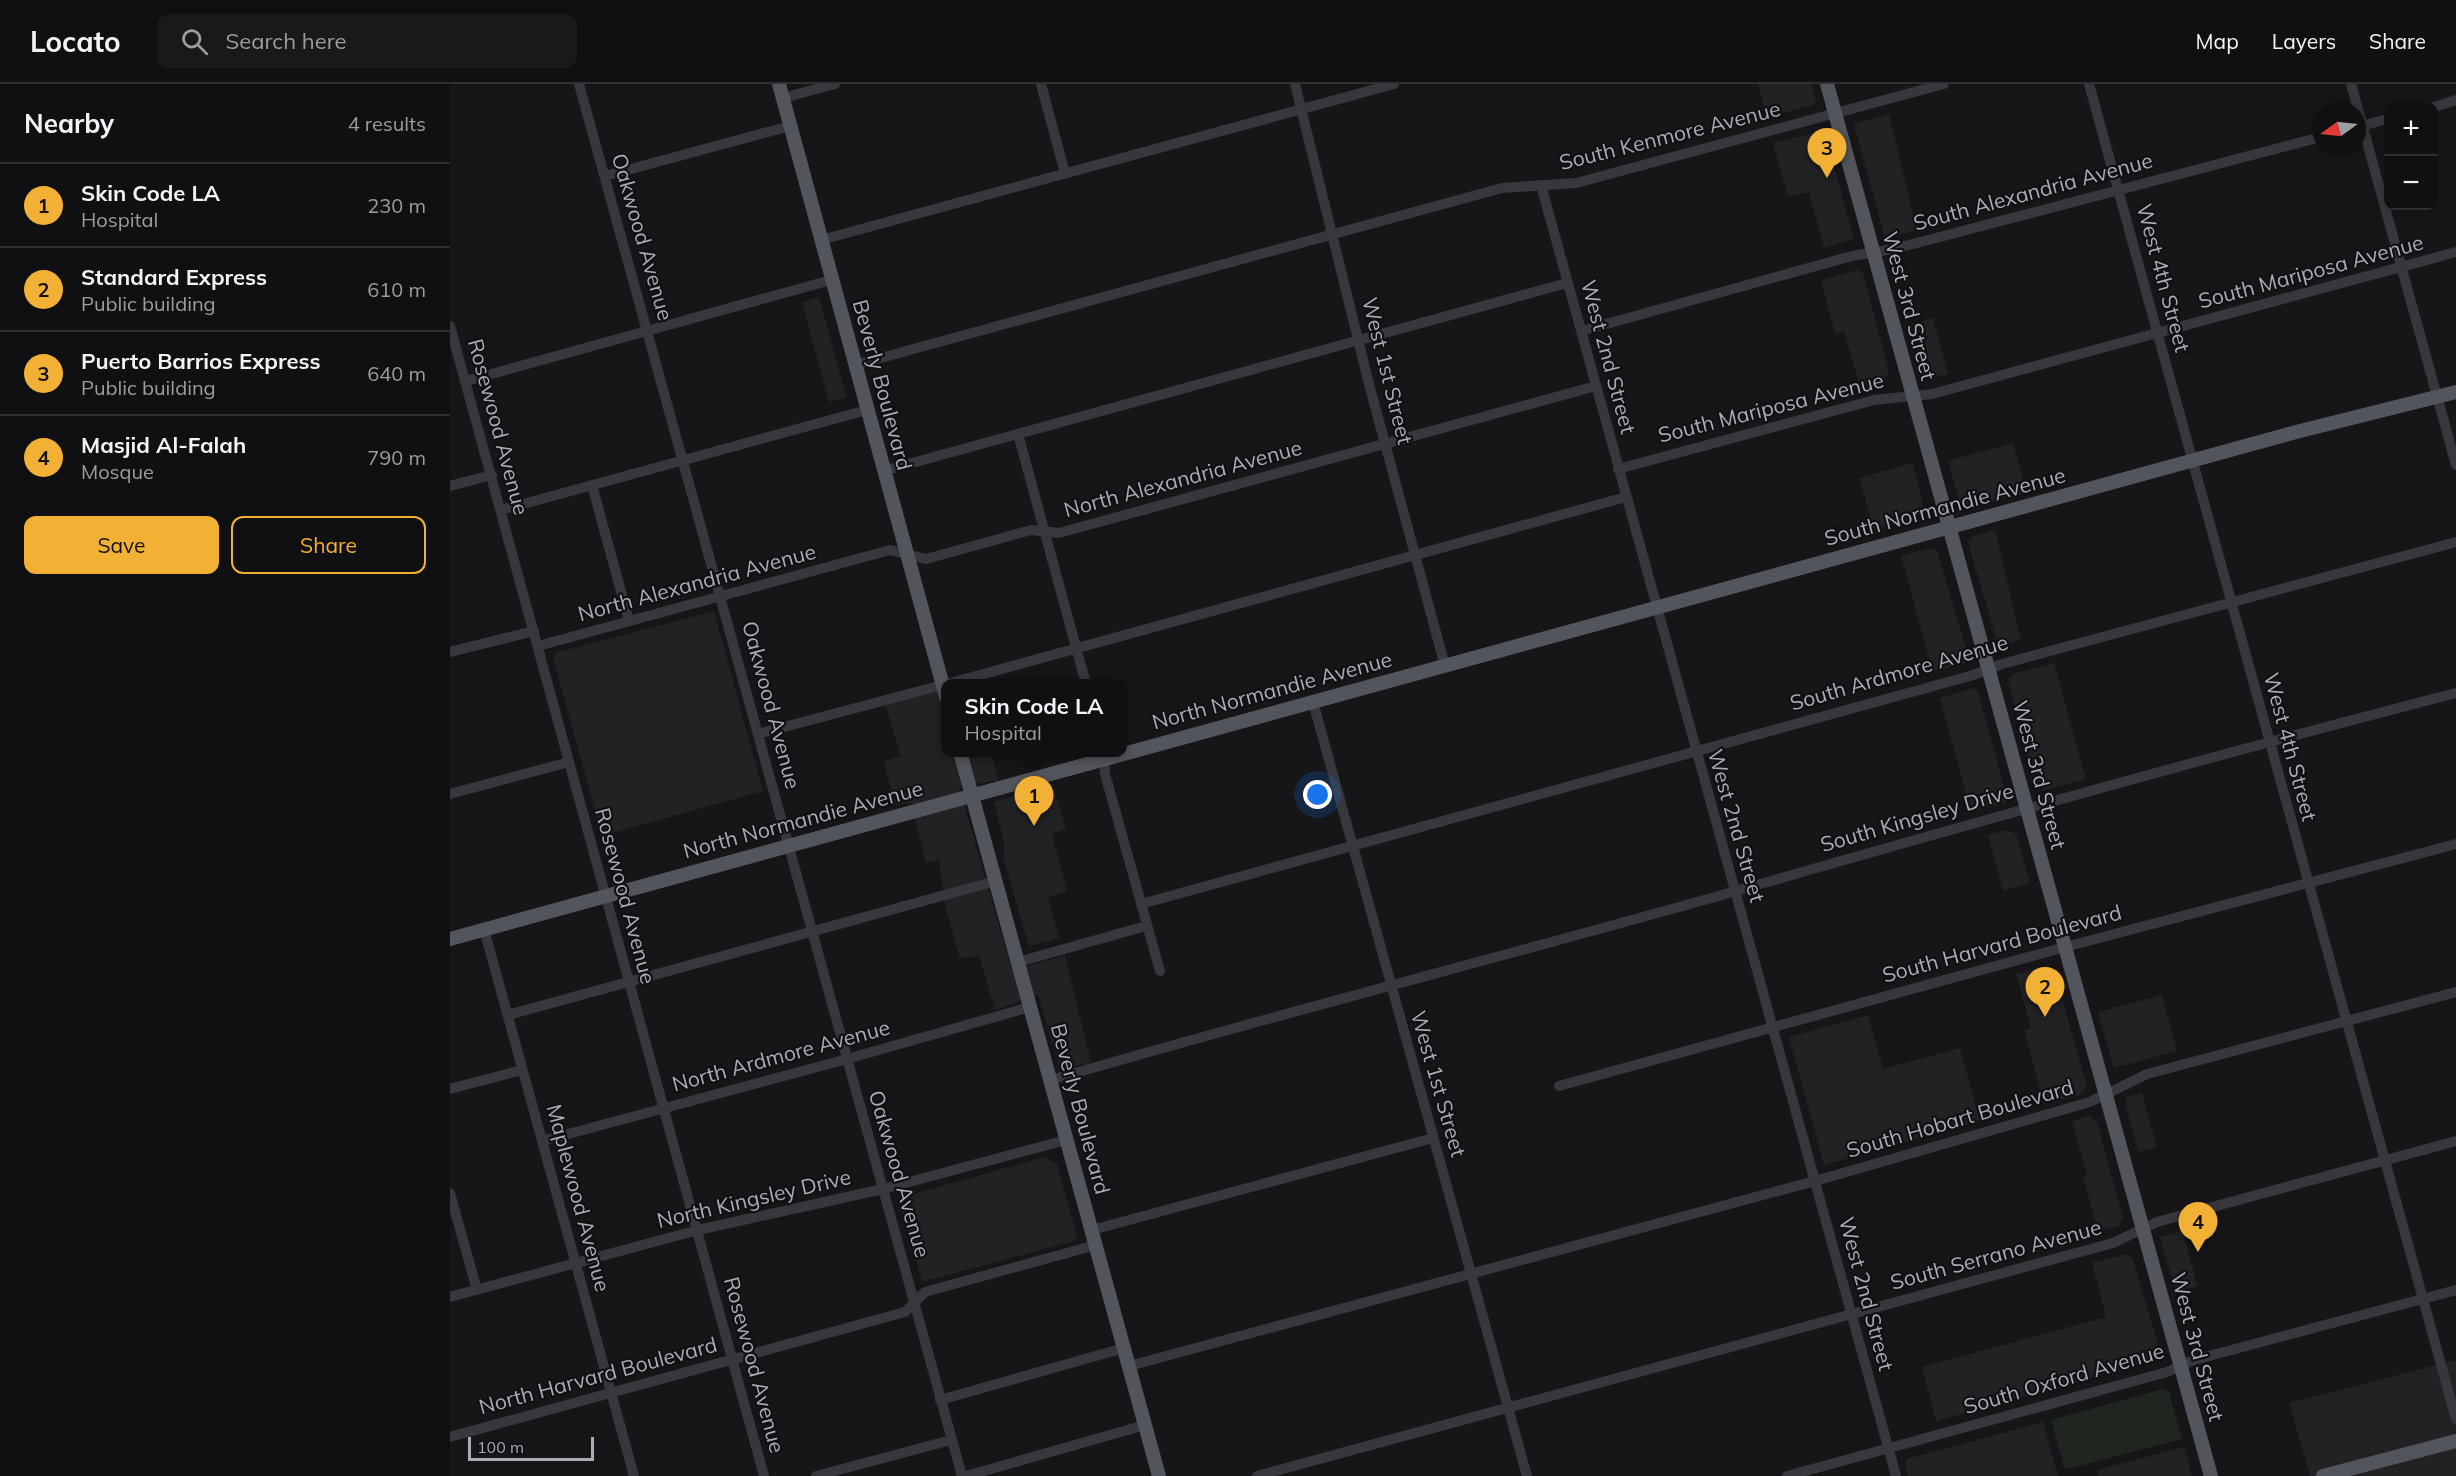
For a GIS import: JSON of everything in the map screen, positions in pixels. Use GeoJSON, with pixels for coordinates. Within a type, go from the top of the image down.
{"type":"FeatureCollection","features":[{"type":"Feature","properties":{"kind":"main road","name":"West 3rd Street"},"geometry":{"type":"LineString","coordinates":[[1827,84],[2211,1476]]}},
{"type":"Feature","properties":{"kind":"main road","name":"Beverly Boulevard"},"geometry":{"type":"LineString","coordinates":[[781,91],[906,555],[943,679]]}},
{"type":"Feature","properties":{"kind":"main road","name":"South Normandie Avenue"},"geometry":{"type":"LineString","coordinates":[[1445,666],[2296,432],[2456,392]]}},
{"type":"Feature","properties":{"kind":"main road","name":"North Normandie Avenue"},"geometry":{"type":"LineString","coordinates":[[1127,750],[1445,666]]}},
{"type":"Feature","properties":{"kind":"main road","name":"Beverly Boulevard"},"geometry":{"type":"LineString","coordinates":[[961,757],[1159,1476]]}},
{"type":"Feature","properties":{"kind":"main road","name":"North Normandie Avenue"},"geometry":{"type":"LineString","coordinates":[[450,939],[972,795],[1101,757]]}},
{"type":"Feature","properties":{"kind":"main road"},"geometry":{"type":"LineString","coordinates":[[2323,1476],[2456,1441]]}},
{"type":"Feature","properties":{"kind":"street","name":"Oakwood Avenue"},"geometry":{"type":"LineString","coordinates":[[579,84],[951,1440],[964,1476]]}},
{"type":"Feature","properties":{"kind":"street"},"geometry":{"type":"LineString","coordinates":[[781,91],[835,84]]}},
{"type":"Feature","properties":{"kind":"street"},"geometry":{"type":"LineString","coordinates":[[1041,84],[1065,173]]}},
{"type":"Feature","properties":{"kind":"street","name":"West 1st Street"},"geometry":{"type":"LineString","coordinates":[[1295,84],[1385,444],[1445,666]]}},
{"type":"Feature","properties":{"kind":"street"},"geometry":{"type":"LineString","coordinates":[[821,240],[1394,84]]}},
{"type":"Feature","properties":{"kind":"street","name":"South Kenmore Avenue"},"geometry":{"type":"LineString","coordinates":[[855,365],[1502,188],[1576,183],[1944,84]]}},
{"type":"Feature","properties":{"kind":"street","name":"West 4th Street"},"geometry":{"type":"LineString","coordinates":[[2089,84],[2456,1419]]}},
{"type":"Feature","properties":{"kind":"street"},"geometry":{"type":"LineString","coordinates":[[2351,84],[2354,102]]}},
{"type":"Feature","properties":{"kind":"street"},"geometry":{"type":"LineString","coordinates":[[2438,105],[2456,100]]}},
{"type":"Feature","properties":{"kind":"street"},"geometry":{"type":"LineString","coordinates":[[2366,124],[2384,120]]}},
{"type":"Feature","properties":{"kind":"street"},"geometry":{"type":"LineString","coordinates":[[604,176],[790,126]]}},
{"type":"Feature","properties":{"kind":"street","name":"South Alexandria Avenue"},"geometry":{"type":"LineString","coordinates":[[1581,332],[1852,256],[1873,253],[2312,139]]}},
{"type":"Feature","properties":{"kind":"street"},"geometry":{"type":"LineString","coordinates":[[2366,149],[2402,267],[2456,465]]}},
{"type":"Feature","properties":{"kind":"street","name":"West 2nd Street"},"geometry":{"type":"LineString","coordinates":[[1541,185],[1896,1476]]}},
{"type":"Feature","properties":{"kind":"street","name":"South Mariposa Avenue"},"geometry":{"type":"LineString","coordinates":[[1618,468],[1874,400],[1932,394],[2456,252]]}},
{"type":"Feature","properties":{"kind":"street"},"geometry":{"type":"LineString","coordinates":[[466,381],[647,329],[831,280]]}},
{"type":"Feature","properties":{"kind":"street"},"geometry":{"type":"LineString","coordinates":[[883,471],[1567,283]]}},
{"type":"Feature","properties":{"kind":"street","name":"Rosewood Avenue"},"geometry":{"type":"LineString","coordinates":[[450,326],[764,1476]]}},
{"type":"Feature","properties":{"kind":"street","name":"North Alexandria Avenue"},"geometry":{"type":"LineString","coordinates":[[538,646],[890,550],[926,559],[1031,530],[1059,533],[1596,386]]}},
{"type":"Feature","properties":{"kind":"street"},"geometry":{"type":"LineString","coordinates":[[501,510],[867,410]]}},
{"type":"Feature","properties":{"kind":"street"},"geometry":{"type":"LineString","coordinates":[[1018,434],[1085,679]]}},
{"type":"Feature","properties":{"kind":"street"},"geometry":{"type":"LineString","coordinates":[[450,486],[492,475]]}},
{"type":"Feature","properties":{"kind":"street"},"geometry":{"type":"LineString","coordinates":[[592,485],[630,621]]}},
{"type":"Feature","properties":{"kind":"street"},"geometry":{"type":"LineString","coordinates":[[972,679],[1076,648],[1626,497]]}},
{"type":"Feature","properties":{"kind":"street","name":"South Ardmore Avenue"},"geometry":{"type":"LineString","coordinates":[[1353,845],[2456,542]]}},
{"type":"Feature","properties":{"kind":"street"},"geometry":{"type":"LineString","coordinates":[[450,652],[534,631]]}},
{"type":"Feature","properties":{"kind":"street"},"geometry":{"type":"LineString","coordinates":[[758,734],[941,688]]}},
{"type":"Feature","properties":{"kind":"street","name":"South Kingsley Drive"},"geometry":{"type":"LineString","coordinates":[[1390,986],[2268,741],[2456,693]]}},
{"type":"Feature","properties":{"kind":"street","name":"West 1st Street"},"geometry":{"type":"LineString","coordinates":[[1313,702],[1527,1476]]}},
{"type":"Feature","properties":{"kind":"street"},"geometry":{"type":"LineString","coordinates":[[1104,757],[1105,774],[1160,970]]}},
{"type":"Feature","properties":{"kind":"street"},"geometry":{"type":"LineString","coordinates":[[450,794],[569,762]]}},
{"type":"Feature","properties":{"kind":"street","name":"South Harvard Boulevard"},"geometry":{"type":"LineString","coordinates":[[1559,1086],[2065,947],[2456,844]]}},
{"type":"Feature","properties":{"kind":"street"},"geometry":{"type":"LineString","coordinates":[[1140,904],[1353,845]]}},
{"type":"Feature","properties":{"kind":"street"},"geometry":{"type":"LineString","coordinates":[[508,1015],[996,881]]}},
{"type":"Feature","properties":{"kind":"street"},"geometry":{"type":"LineString","coordinates":[[1018,962],[1146,926]]}},
{"type":"Feature","properties":{"kind":"street","name":"Maplewood Avenue"},"geometry":{"type":"LineString","coordinates":[[484,929],[633,1476]]}},
{"type":"Feature","properties":{"kind":"street"},"geometry":{"type":"LineString","coordinates":[[1051,1080],[1180,1042],[1390,986]]}},
{"type":"Feature","properties":{"kind":"street","name":"South Hobart Boulevard"},"geometry":{"type":"LineString","coordinates":[[1129,1366],[1815,1181],[2091,1102],[2147,1074],[2456,992]]}},
{"type":"Feature","properties":{"kind":"street","name":"North Ardmore Avenue"},"geometry":{"type":"LineString","coordinates":[[542,1141],[1030,1007]]}},
{"type":"Feature","properties":{"kind":"street"},"geometry":{"type":"LineString","coordinates":[[450,1089],[522,1070]]}},
{"type":"Feature","properties":{"kind":"street"},"geometry":{"type":"LineString","coordinates":[[1092,1230],[1433,1138]]}},
{"type":"Feature","properties":{"kind":"street","name":"North Kingsley Drive"},"geometry":{"type":"LineString","coordinates":[[450,1298],[698,1230],[883,1189],[1066,1140]]}},
{"type":"Feature","properties":{"kind":"street","name":"South Serrano Avenue"},"geometry":{"type":"LineString","coordinates":[[1257,1476],[2113,1243],[2168,1218],[2456,1141]]}},
{"type":"Feature","properties":{"kind":"street"},"geometry":{"type":"LineString","coordinates":[[450,1193],[477,1290]]}},
{"type":"Feature","properties":{"kind":"street","name":"North Harvard Boulevard"},"geometry":{"type":"LineString","coordinates":[[450,1437],[905,1312],[926,1292],[1096,1245]]}},
{"type":"Feature","properties":{"kind":"street","name":"South Oxford Avenue"},"geometry":{"type":"LineString","coordinates":[[1787,1476],[2456,1290]]}},
{"type":"Feature","properties":{"kind":"street"},"geometry":{"type":"LineString","coordinates":[[940,1400],[1124,1348]]}},
{"type":"Feature","properties":{"kind":"street"},"geometry":{"type":"LineString","coordinates":[[964,1476],[1145,1425]]}},
{"type":"Feature","properties":{"kind":"street"},"geometry":{"type":"LineString","coordinates":[[816,1476],[951,1440]]}},
{"type":"Feature","properties":{"kind":"shaded area"},"geometry":{"type":"Polygon","coordinates":[[[1758,84],[1811,84],[1816,100],[1813,105],[1767,117],[1758,84]]]}},
{"type":"Feature","properties":{"kind":"shaded area"},"geometry":{"type":"Polygon","coordinates":[[[1889,114],[1917,230],[1888,238],[1884,234],[1854,124],[1889,114]]]}},
{"type":"Feature","properties":{"kind":"shaded area"},"geometry":{"type":"Polygon","coordinates":[[[1822,132],[1826,138],[1854,239],[1824,248],[1809,192],[1788,197],[1773,143],[1822,132]]]}},
{"type":"Feature","properties":{"kind":"shaded area"},"geometry":{"type":"Polygon","coordinates":[[[1857,270],[1863,273],[1889,372],[1883,380],[1860,387],[1844,331],[1835,334],[1821,280],[1857,270]]]}},
{"type":"Feature","properties":{"kind":"shaded area"},"geometry":{"type":"Polygon","coordinates":[[[819,297],[846,395],[844,398],[829,402],[802,302],[819,297]]]}},
{"type":"Feature","properties":{"kind":"shaded area"},"geometry":{"type":"Polygon","coordinates":[[[1933,318],[1948,374],[1925,379],[1909,325],[1933,318]]]}},
{"type":"Feature","properties":{"kind":"shaded area"},"geometry":{"type":"Polygon","coordinates":[[[2013,443],[2027,492],[1966,509],[1960,504],[1948,461],[2013,443]]]}},
{"type":"Feature","properties":{"kind":"shaded area"},"geometry":{"type":"Polygon","coordinates":[[[1913,463],[1925,514],[1874,530],[1859,478],[1913,463]]]}},
{"type":"Feature","properties":{"kind":"shaded area"},"geometry":{"type":"Polygon","coordinates":[[[1995,530],[2021,640],[2002,645],[1997,641],[1968,542],[1974,536],[1995,530]]]}},
{"type":"Feature","properties":{"kind":"shaded area"},"geometry":{"type":"Polygon","coordinates":[[[1931,548],[1937,551],[1970,662],[1933,672],[1901,556],[1931,548]]]}},
{"type":"Feature","properties":{"kind":"shaded area"},"geometry":{"type":"Polygon","coordinates":[[[714,611],[763,791],[602,836],[553,658],[555,653],[714,611]]]}},
{"type":"Feature","properties":{"kind":"shaded area"},"geometry":{"type":"Polygon","coordinates":[[[2054,663],[2086,779],[2044,790],[2035,784],[2008,680],[2013,674],[2054,663]]]}},
{"type":"Feature","properties":{"kind":"shaded area"},"geometry":{"type":"Polygon","coordinates":[[[1974,688],[1978,691],[2008,802],[1971,812],[1940,698],[1974,688]]]}},
{"type":"Feature","properties":{"kind":"shaded area"},"geometry":{"type":"Polygon","coordinates":[[[941,689],[941,757],[992,757],[998,780],[959,787],[1012,970],[1065,956],[1091,1062],[1060,1070],[1038,995],[995,1010],[979,956],[960,958],[945,906],[939,860],[926,863],[911,803],[895,805],[884,762],[901,756],[885,704],[941,689]]]}},
{"type":"Feature","properties":{"kind":"shaded area"},"geometry":{"type":"Polygon","coordinates":[[[1053,784],[1066,829],[1052,834],[1067,891],[1048,897],[1059,938],[1029,946],[1004,860],[1004,843],[994,802],[1053,784]]]}},
{"type":"Feature","properties":{"kind":"shaded area"},"geometry":{"type":"Polygon","coordinates":[[[2007,830],[2016,834],[2030,883],[2003,891],[1988,835],[2007,830]]]}},
{"type":"Feature","properties":{"kind":"shaded area"},"geometry":{"type":"Polygon","coordinates":[[[2047,966],[2054,970],[2087,1086],[2080,1095],[2044,1104],[2024,1030],[2031,1028],[2016,974],[2047,966]]]}},
{"type":"Feature","properties":{"kind":"shaded area"},"geometry":{"type":"Polygon","coordinates":[[[2162,995],[2177,1051],[2114,1068],[2098,1012],[2162,995]]]}},
{"type":"Feature","properties":{"kind":"shaded area"},"geometry":{"type":"Polygon","coordinates":[[[1868,1015],[1883,1069],[1960,1048],[1980,1121],[1824,1165],[1789,1037],[1868,1015]]]}},
{"type":"Feature","properties":{"kind":"shaded area"},"geometry":{"type":"Polygon","coordinates":[[[2142,1093],[2157,1147],[2138,1152],[2125,1101],[2128,1096],[2142,1093]]]}},
{"type":"Feature","properties":{"kind":"shaded area"},"geometry":{"type":"Polygon","coordinates":[[[2089,1116],[2097,1122],[2123,1218],[2119,1226],[2098,1231],[2083,1177],[2087,1176],[2072,1121],[2089,1116]]]}},
{"type":"Feature","properties":{"kind":"shaded area"},"geometry":{"type":"Polygon","coordinates":[[[1045,1157],[1057,1164],[1077,1236],[1074,1241],[922,1282],[899,1198],[1045,1157]]]}},
{"type":"Feature","properties":{"kind":"shaded area"},"geometry":{"type":"Polygon","coordinates":[[[2183,1230],[2197,1286],[2176,1292],[2160,1237],[2183,1230]]]}},
{"type":"Feature","properties":{"kind":"shaded area"},"geometry":{"type":"Polygon","coordinates":[[[2126,1254],[2133,1259],[2160,1351],[2158,1359],[1936,1421],[1922,1367],[2106,1317],[2092,1263],[2126,1254]]]}},
{"type":"Feature","properties":{"kind":"shaded area"},"geometry":{"type":"Polygon","coordinates":[[[2456,1360],[2456,1476],[2310,1476],[2289,1403],[2456,1360]]]}},
{"type":"Feature","properties":{"kind":"shaded area"},"geometry":{"type":"Polygon","coordinates":[[[2163,1389],[2169,1392],[2182,1439],[2068,1469],[2064,1467],[2051,1420],[2163,1389]]]}},
{"type":"Feature","properties":{"kind":"shaded area"},"geometry":{"type":"Polygon","coordinates":[[[2043,1422],[2058,1476],[1908,1476],[1905,1466],[1907,1459],[2043,1422]]]}},
{"type":"Feature","properties":{"kind":"shaded area"},"geometry":{"type":"Polygon","coordinates":[[[2184,1447],[2192,1476],[2098,1476],[2097,1470],[2184,1447]]]}},
{"type":"Feature","properties":{"kind":"place","name":"Puerto Barrios Express"},"geometry":{"type":"Point","coordinates":[1827,178]}},
{"type":"Feature","properties":{"kind":"place","name":"Skin Code LA"},"geometry":{"type":"Point","coordinates":[1034,826]}},
{"type":"Feature","properties":{"kind":"place","name":"Standard Express"},"geometry":{"type":"Point","coordinates":[2045,1017]}},
{"type":"Feature","properties":{"kind":"place","name":"Masjid Al-Falah"},"geometry":{"type":"Point","coordinates":[2198,1252]}}]}
